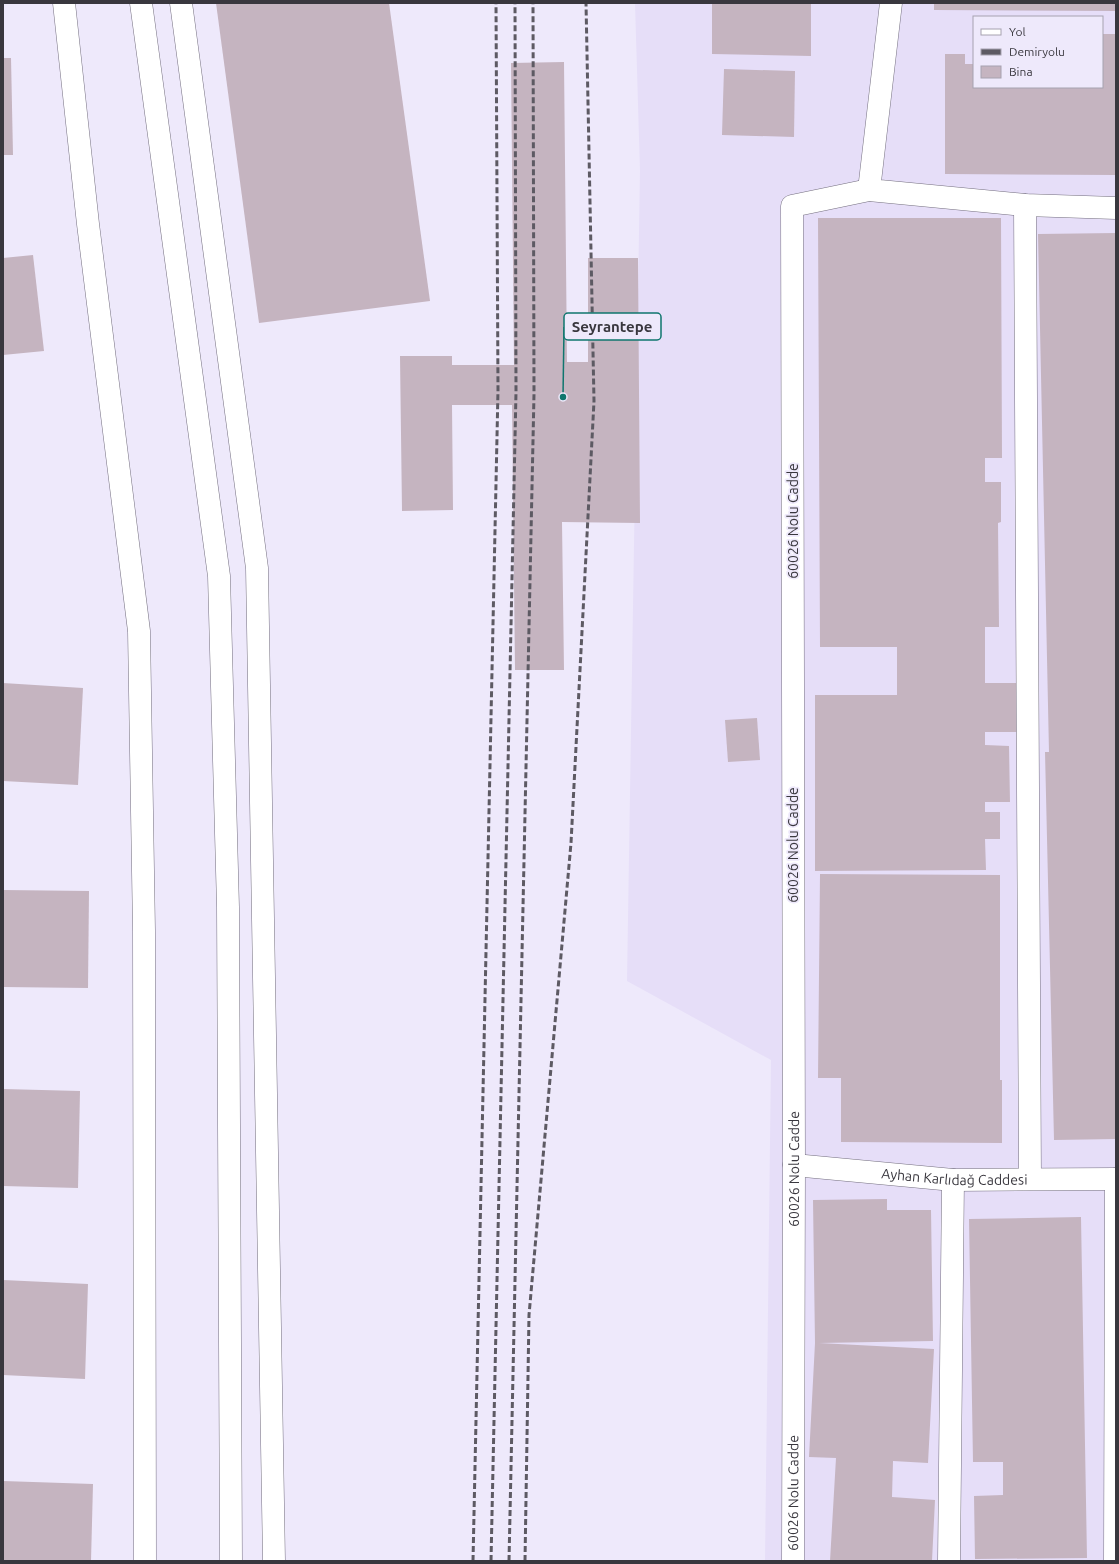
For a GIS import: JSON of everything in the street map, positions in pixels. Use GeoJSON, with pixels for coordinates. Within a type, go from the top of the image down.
{"type":"FeatureCollection","features":[{"type":"Feature","properties":{"kind":"street"},"geometry":{"type":"LineString","coordinates":[[64,3],[88,224],[139,631],[144,931],[145,1561]]}},
{"type":"Feature","properties":{"kind":"street"},"geometry":{"type":"LineString","coordinates":[[141,3],[219,576],[228,914],[231,1561]]}},
{"type":"Feature","properties":{"kind":"street"},"geometry":{"type":"LineString","coordinates":[[181,3],[257,568],[274,1561]]}},
{"type":"Feature","properties":{"kind":"street"},"geometry":{"type":"LineString","coordinates":[[891,3],[869,190],[1025,205],[1116,208]]}},
{"type":"Feature","properties":{"kind":"street","name":"60026 Nolu Cadde"},"geometry":{"type":"LineString","coordinates":[[793,1561],[794,1165],[792,206],[869,190]]}},
{"type":"Feature","properties":{"kind":"street"},"geometry":{"type":"LineString","coordinates":[[1025,205],[1030,1179]]}},
{"type":"Feature","properties":{"kind":"street","name":"Ayhan Karlıdağ Caddesi"},"geometry":{"type":"LineString","coordinates":[[794,1165],[953,1180],[1116,1179]]}},
{"type":"Feature","properties":{"kind":"street"},"geometry":{"type":"LineString","coordinates":[[1115,1561],[1116,1179]]}},
{"type":"Feature","properties":{"kind":"street"},"geometry":{"type":"LineString","coordinates":[[949,1561],[953,1180]]}},
{"type":"Feature","properties":{"kind":"shaded area"},"geometry":{"type":"Polygon","coordinates":[[[635,3],[1116,3],[1116,1561],[765,1561],[771,1060],[627,981],[640,171],[635,3]]]}},
{"type":"Feature","properties":{"kind":"building"},"geometry":{"type":"Polygon","coordinates":[[[216,3],[389,3],[430,301],[259,323],[216,3]]]}},
{"type":"Feature","properties":{"kind":"building"},"geometry":{"type":"Polygon","coordinates":[[[712,3],[811,3],[811,56],[712,54],[712,3]]]}},
{"type":"Feature","properties":{"kind":"building"},"geometry":{"type":"Polygon","coordinates":[[[934,3],[1116,3],[1116,11],[934,10],[934,3]]]}},
{"type":"Feature","properties":{"kind":"building"},"geometry":{"type":"Polygon","coordinates":[[[1103,34],[1116,34],[1116,175],[945,174],[945,54],[965,54],[965,64],[973,64],[973,88],[1103,88],[1103,34]]]}},
{"type":"Feature","properties":{"kind":"building"},"geometry":{"type":"Polygon","coordinates":[[[3,58],[11,58],[13,155],[3,155],[3,58]]]}},
{"type":"Feature","properties":{"kind":"building"},"geometry":{"type":"Polygon","coordinates":[[[564,62],[567,362],[588,362],[588,258],[638,258],[640,523],[562,522],[564,670],[515,670],[512,405],[452,405],[453,510],[402,511],[400,356],[452,356],[452,365],[514,365],[511,63],[564,62]]]}},
{"type":"Feature","properties":{"kind":"building"},"geometry":{"type":"Polygon","coordinates":[[[724,69],[795,71],[794,137],[722,135],[724,69]]]}},
{"type":"Feature","properties":{"kind":"building"},"geometry":{"type":"Polygon","coordinates":[[[818,218],[1001,218],[1002,458],[985,458],[985,482],[1001,482],[1001,522],[998,523],[999,627],[985,627],[985,683],[1016,683],[1017,732],[985,732],[985,745],[1009,746],[1010,802],[985,802],[985,812],[1000,812],[1000,839],[985,839],[986,870],[815,871],[815,695],[897,695],[897,647],[820,647],[818,218]]]}},
{"type":"Feature","properties":{"kind":"building"},"geometry":{"type":"Polygon","coordinates":[[[1116,233],[1116,1139],[1054,1140],[1045,752],[1049,752],[1038,234],[1116,233]]]}},
{"type":"Feature","properties":{"kind":"building"},"geometry":{"type":"Polygon","coordinates":[[[33,255],[44,351],[3,355],[3,258],[33,255]]]}},
{"type":"Feature","properties":{"kind":"building"},"geometry":{"type":"Polygon","coordinates":[[[3,683],[83,688],[78,785],[3,781],[3,683]]]}},
{"type":"Feature","properties":{"kind":"building"},"geometry":{"type":"Polygon","coordinates":[[[757,718],[760,760],[728,762],[725,720],[757,718]]]}},
{"type":"Feature","properties":{"kind":"building"},"geometry":{"type":"Polygon","coordinates":[[[820,874],[1000,875],[1000,1080],[1002,1080],[1002,1143],[841,1142],[841,1078],[818,1078],[820,874]]]}},
{"type":"Feature","properties":{"kind":"building"},"geometry":{"type":"Polygon","coordinates":[[[3,890],[89,891],[88,988],[3,987],[3,890]]]}},
{"type":"Feature","properties":{"kind":"building"},"geometry":{"type":"Polygon","coordinates":[[[3,1089],[80,1091],[78,1188],[3,1186],[3,1089]]]}},
{"type":"Feature","properties":{"kind":"building"},"geometry":{"type":"Polygon","coordinates":[[[887,1199],[887,1210],[931,1210],[933,1341],[819,1343],[934,1349],[928,1463],[893,1461],[892,1497],[935,1500],[932,1561],[830,1561],[836,1458],[809,1457],[815,1343],[813,1200],[887,1199]]]}},
{"type":"Feature","properties":{"kind":"building"},"geometry":{"type":"Polygon","coordinates":[[[1081,1217],[1087,1558],[975,1559],[974,1496],[1003,1495],[1003,1462],[973,1462],[969,1219],[1081,1217]]]}},
{"type":"Feature","properties":{"kind":"building"},"geometry":{"type":"Polygon","coordinates":[[[3,1280],[88,1284],[85,1379],[3,1375],[3,1280]]]}},
{"type":"Feature","properties":{"kind":"building"},"geometry":{"type":"Polygon","coordinates":[[[3,1481],[93,1484],[91,1561],[3,1561],[3,1481]]]}},
{"type":"Feature","properties":{"kind":"railway"},"geometry":{"type":"LineString","coordinates":[[473,1561],[498,390],[496,3]]}},
{"type":"Feature","properties":{"kind":"railway"},"geometry":{"type":"LineString","coordinates":[[491,1561],[516,392],[515,3]]}},
{"type":"Feature","properties":{"kind":"railway"},"geometry":{"type":"LineString","coordinates":[[509,1561],[534,394],[533,3]]}},
{"type":"Feature","properties":{"kind":"railway"},"geometry":{"type":"LineString","coordinates":[[525,1561],[529,1315],[571,843],[594,401],[586,3]]}},
{"type":"Feature","properties":{"kind":"place","name":"Seyrantepe"},"geometry":{"type":"Point","coordinates":[563,397]}}]}
